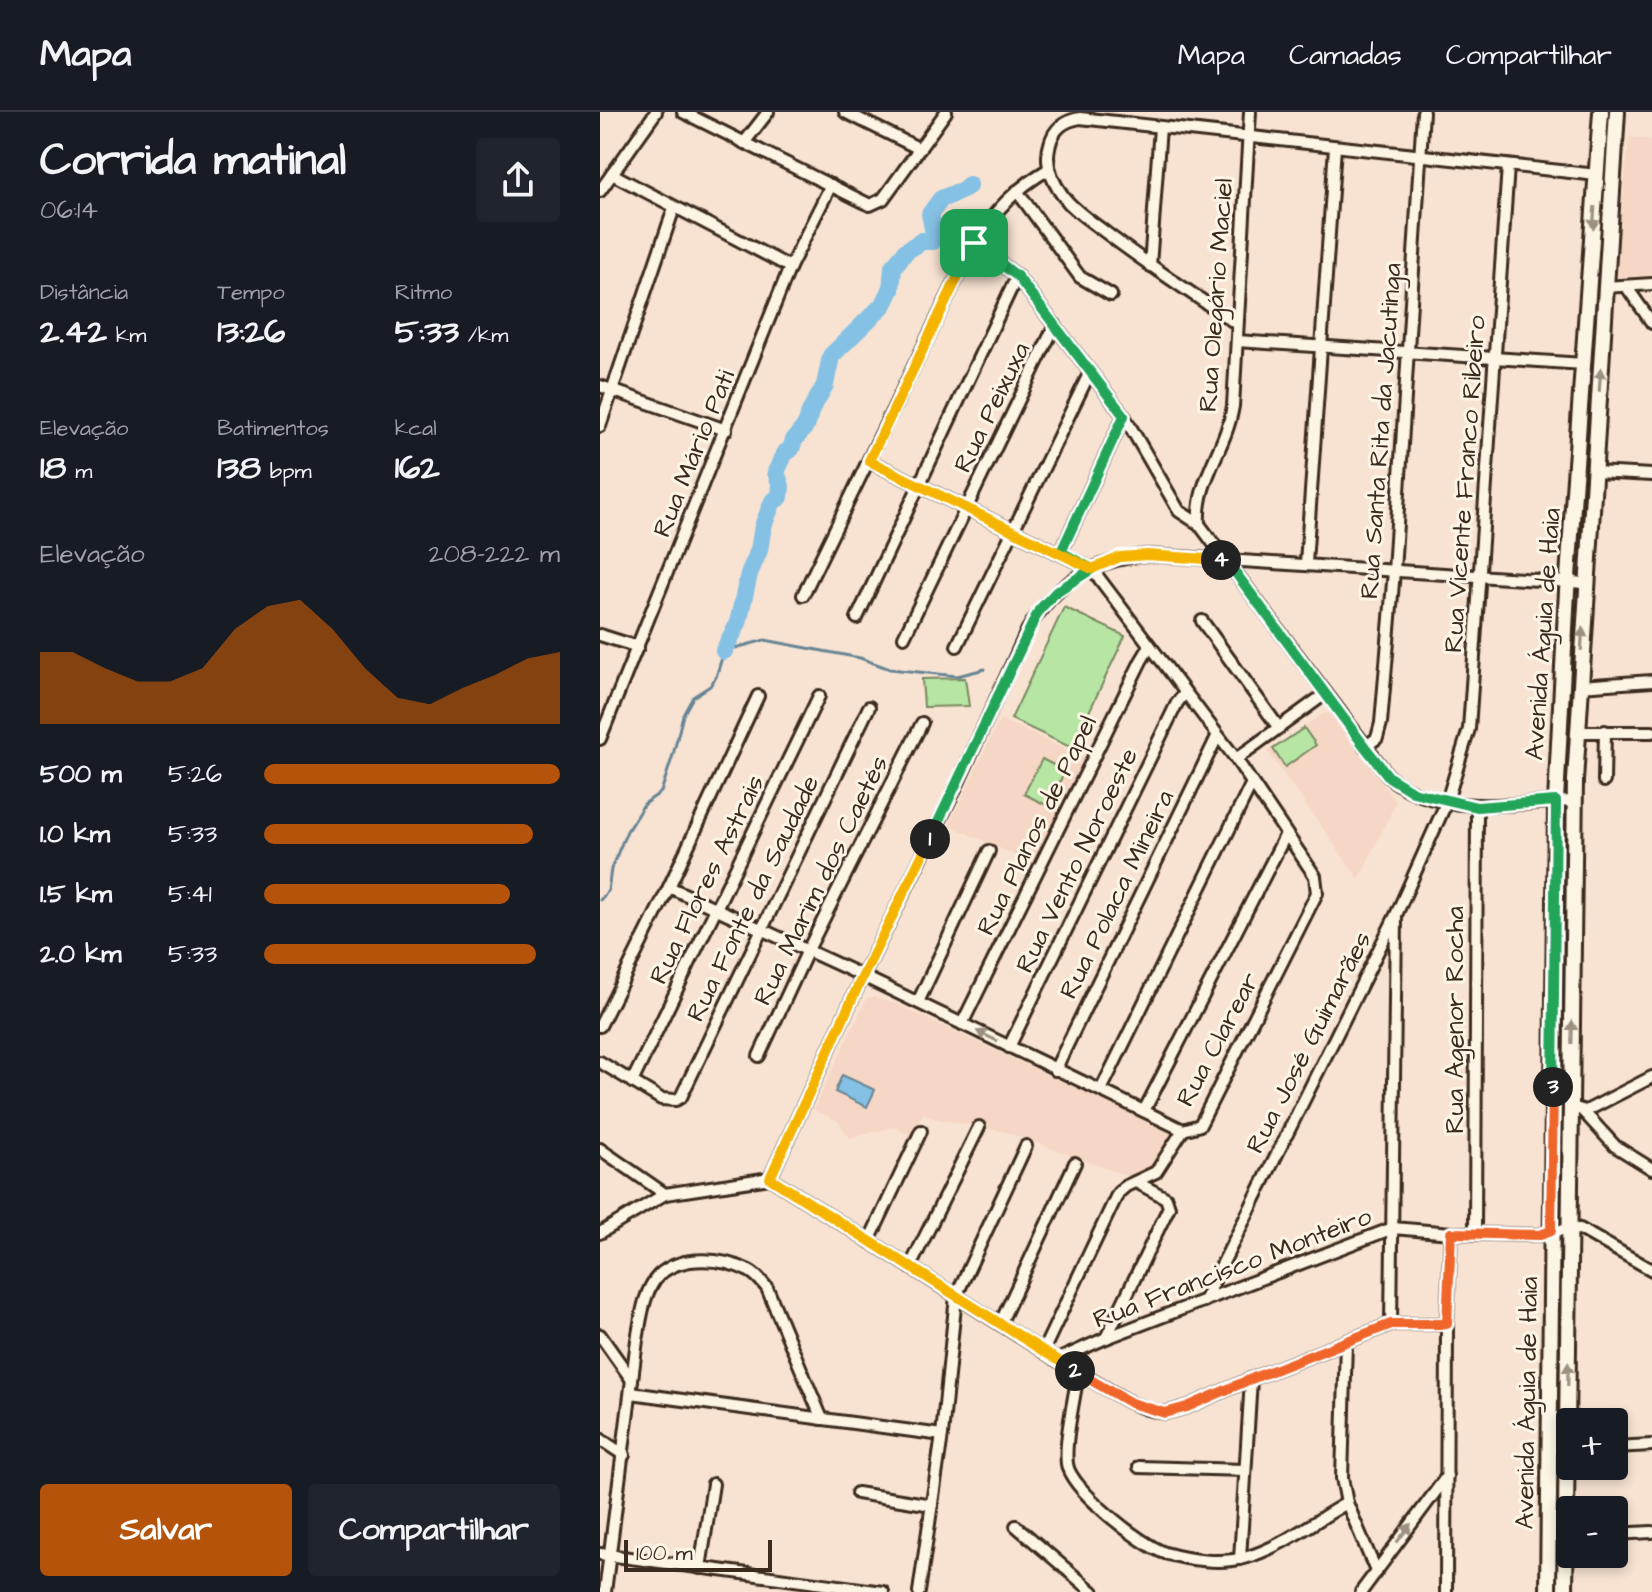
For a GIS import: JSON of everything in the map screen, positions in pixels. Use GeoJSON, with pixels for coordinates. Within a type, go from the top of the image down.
{"type":"FeatureCollection","features":[{"type":"Feature","properties":{"kind":"main road","name":"Avenida Águia de Haia"},"geometry":{"type":"LineString","coordinates":[[1568,1408],[1569,1228],[1577,1109],[1574,801],[1586,583],[1581,408],[1601,112]]}},
{"type":"Feature","properties":{"kind":"main road","name":"Avenida Águia de Haia"},"geometry":{"type":"LineString","coordinates":[[1548,1592],[1556,801],[1568,582],[1585,472],[1605,287],[1617,112]]}},
{"type":"Feature","properties":{"kind":"main road","name":"Avenida Águia de Haia"},"geometry":{"type":"LineString","coordinates":[[1565,1592],[1566,1568]]}},
{"type":"Feature","properties":{"kind":"street"},"geometry":{"type":"LineString","coordinates":[[600,191],[656,112]]}},
{"type":"Feature","properties":{"kind":"street"},"geometry":{"type":"LineString","coordinates":[[683,112],[863,202],[876,204],[883,199],[946,112]]}},
{"type":"Feature","properties":{"kind":"street"},"geometry":{"type":"LineString","coordinates":[[744,143],[768,112]]}},
{"type":"Feature","properties":{"kind":"street"},"geometry":{"type":"LineString","coordinates":[[845,112],[920,149]]}},
{"type":"Feature","properties":{"kind":"street","name":"Rua Olegário Maciel"},"geometry":{"type":"LineString","coordinates":[[1199,524],[1199,498],[1230,420],[1250,112]]}},
{"type":"Feature","properties":{"kind":"street","name":"Rua Santa Rita da Jacutinga"},"geometry":{"type":"LineString","coordinates":[[1365,747],[1377,738],[1381,723],[1394,571],[1423,112]]}},
{"type":"Feature","properties":{"kind":"street"},"geometry":{"type":"LineString","coordinates":[[1237,324],[1150,266],[1062,196],[1049,169],[1050,142],[1055,132],[1069,120],[1080,118],[1597,175]]}},
{"type":"Feature","properties":{"kind":"street"},"geometry":{"type":"LineString","coordinates":[[1150,266],[1160,127]]}},
{"type":"Feature","properties":{"kind":"street"},"geometry":{"type":"LineString","coordinates":[[1306,563],[1335,147]]}},
{"type":"Feature","properties":{"kind":"street","name":"Rua Vicente Franco Ribeiro"},"geometry":{"type":"LineString","coordinates":[[1447,801],[1469,729],[1508,166]]}},
{"type":"Feature","properties":{"kind":"street"},"geometry":{"type":"LineString","coordinates":[[803,595],[974,243],[987,221],[1017,191],[1049,169]]}},
{"type":"Feature","properties":{"kind":"street"},"geometry":{"type":"LineString","coordinates":[[612,174],[790,267]]}},
{"type":"Feature","properties":{"kind":"street","name":"Rua Mário Pati"},"geometry":{"type":"LineString","coordinates":[[600,739],[790,267],[831,185]]}},
{"type":"Feature","properties":{"kind":"street"},"geometry":{"type":"LineString","coordinates":[[1017,191],[1080,277],[1111,295]]}},
{"type":"Feature","properties":{"kind":"street"},"geometry":{"type":"LineString","coordinates":[[600,426],[674,208]]}},
{"type":"Feature","properties":{"kind":"street"},"geometry":{"type":"LineString","coordinates":[[974,243],[1017,276],[1124,416],[1179,511],[1199,524],[1389,777],[1399,785],[1477,807],[1574,801]]}},
{"type":"Feature","properties":{"kind":"street"},"geometry":{"type":"LineString","coordinates":[[857,618],[1017,276]]}},
{"type":"Feature","properties":{"kind":"street"},"geometry":{"type":"LineString","coordinates":[[1605,287],[1652,284]]}},
{"type":"Feature","properties":{"kind":"street"},"geometry":{"type":"LineString","coordinates":[[1626,286],[1652,323]]}},
{"type":"Feature","properties":{"kind":"street","name":"Rua Peixuxa"},"geometry":{"type":"LineString","coordinates":[[904,637],[1055,325]]}},
{"type":"Feature","properties":{"kind":"street"},"geometry":{"type":"LineString","coordinates":[[1237,341],[1584,364]]}},
{"type":"Feature","properties":{"kind":"street"},"geometry":{"type":"LineString","coordinates":[[957,646],[1090,372]]}},
{"type":"Feature","properties":{"kind":"street"},"geometry":{"type":"LineString","coordinates":[[600,386],[726,430]]}},
{"type":"Feature","properties":{"kind":"street"},"geometry":{"type":"LineString","coordinates":[[1061,552],[1124,416]]}},
{"type":"Feature","properties":{"kind":"street"},"geometry":{"type":"LineString","coordinates":[[869,461],[1092,569]]}},
{"type":"Feature","properties":{"kind":"street"},"geometry":{"type":"LineString","coordinates":[[1585,472],[1652,475]]}},
{"type":"Feature","properties":{"kind":"street"},"geometry":{"type":"LineString","coordinates":[[770,1178],[863,976],[1039,610],[1056,592],[1092,569],[1120,557],[1147,555],[1586,583]]}},
{"type":"Feature","properties":{"kind":"street","name":"Rua Clarear"},"geometry":{"type":"LineString","coordinates":[[669,887],[918,1002],[1183,1130],[1200,1125],[1317,893],[1315,876],[1285,836],[1236,759],[1092,569]]}},
{"type":"Feature","properties":{"kind":"street"},"geometry":{"type":"LineString","coordinates":[[1202,621],[1279,728]]}},
{"type":"Feature","properties":{"kind":"street"},"geometry":{"type":"LineString","coordinates":[[600,635],[638,647]]}},
{"type":"Feature","properties":{"kind":"street","name":"Rua Planos de Papel"},"geometry":{"type":"LineString","coordinates":[[962,1024],[1150,646]]}},
{"type":"Feature","properties":{"kind":"street"},"geometry":{"type":"LineString","coordinates":[[1579,686],[1652,681]]}},
{"type":"Feature","properties":{"kind":"street","name":"Rua Vento Noroeste"},"geometry":{"type":"LineString","coordinates":[[1009,1047],[1177,703],[1185,693]]}},
{"type":"Feature","properties":{"kind":"street"},"geometry":{"type":"LineString","coordinates":[[1236,759],[1325,694]]}},
{"type":"Feature","properties":{"kind":"street"},"geometry":{"type":"LineString","coordinates":[[600,1026],[758,696]]}},
{"type":"Feature","properties":{"kind":"street","name":"Rua Flores Astrais"},"geometry":{"type":"LineString","coordinates":[[632,1082],[819,696]]}},
{"type":"Feature","properties":{"kind":"street","name":"Rua Fonte da Saudade"},"geometry":{"type":"LineString","coordinates":[[632,1082],[668,1101],[681,1097],[869,707]]}},
{"type":"Feature","properties":{"kind":"street","name":"Rua Marim dos Caetés"},"geometry":{"type":"LineString","coordinates":[[759,1056],[808,950],[922,723]]}},
{"type":"Feature","properties":{"kind":"street"},"geometry":{"type":"LineString","coordinates":[[1604,781],[1605,731]]}},
{"type":"Feature","properties":{"kind":"street"},"geometry":{"type":"LineString","coordinates":[[1577,732],[1652,732]]}},
{"type":"Feature","properties":{"kind":"street","name":"Rua Polaca Mineira"},"geometry":{"type":"LineString","coordinates":[[1055,1070],[1217,737]]}},
{"type":"Feature","properties":{"kind":"street"},"geometry":{"type":"LineString","coordinates":[[1101,1090],[1251,785]]}},
{"type":"Feature","properties":{"kind":"street","name":"Rua José Guimarães"},"geometry":{"type":"LineString","coordinates":[[1204,1301],[1396,915],[1447,801]]}},
{"type":"Feature","properties":{"kind":"street","name":"Rua Agenor Rocha"},"geometry":{"type":"LineString","coordinates":[[1475,1234],[1477,807]]}},
{"type":"Feature","properties":{"kind":"street"},"geometry":{"type":"LineString","coordinates":[[1144,1111],[1285,836]]}},
{"type":"Feature","properties":{"kind":"street"},"geometry":{"type":"LineString","coordinates":[[918,1002],[989,851]]}},
{"type":"Feature","properties":{"kind":"street"},"geometry":{"type":"LineString","coordinates":[[1391,1324],[1396,915]]}},
{"type":"Feature","properties":{"kind":"street"},"geometry":{"type":"LineString","coordinates":[[600,1062],[632,1082]]}},
{"type":"Feature","properties":{"kind":"street"},"geometry":{"type":"LineString","coordinates":[[1652,1077],[1577,1109],[1615,1146],[1652,1169]]}},
{"type":"Feature","properties":{"kind":"street"},"geometry":{"type":"LineString","coordinates":[[910,1267],[979,1127]]}},
{"type":"Feature","properties":{"kind":"street"},"geometry":{"type":"LineString","coordinates":[[1043,1351],[1118,1193],[1156,1172],[1183,1130]]}},
{"type":"Feature","properties":{"kind":"street"},"geometry":{"type":"LineString","coordinates":[[869,1241],[921,1131]]}},
{"type":"Feature","properties":{"kind":"street"},"geometry":{"type":"LineString","coordinates":[[919,1592],[942,1435],[956,1296],[1026,1146]]}},
{"type":"Feature","properties":{"kind":"street"},"geometry":{"type":"LineString","coordinates":[[600,1149],[665,1194]]}},
{"type":"Feature","properties":{"kind":"street"},"geometry":{"type":"LineString","coordinates":[[1000,1324],[1075,1163]]}},
{"type":"Feature","properties":{"kind":"street"},"geometry":{"type":"LineString","coordinates":[[600,1233],[665,1194],[770,1178],[1057,1360],[1131,1403],[1165,1413],[1187,1407],[1391,1324],[1447,1324]]}},
{"type":"Feature","properties":{"kind":"street"},"geometry":{"type":"LineString","coordinates":[[1106,1338],[1169,1207],[1166,1198],[1136,1182]]}},
{"type":"Feature","properties":{"kind":"street","name":"Rua Francisco Monteiro"},"geometry":{"type":"LineString","coordinates":[[1057,1360],[1106,1338],[1393,1228],[1540,1235],[1569,1228]]}},
{"type":"Feature","properties":{"kind":"street"},"geometry":{"type":"LineString","coordinates":[[1569,1228],[1580,1229],[1652,1270]]}},
{"type":"Feature","properties":{"kind":"street"},"geometry":{"type":"LineString","coordinates":[[1446,1592],[1447,1324],[1451,1233]]}},
{"type":"Feature","properties":{"kind":"street"},"geometry":{"type":"LineString","coordinates":[[605,1592],[605,1555],[624,1455],[637,1340],[645,1303],[660,1275],[678,1264],[698,1260],[748,1270],[767,1288],[822,1419]]}},
{"type":"Feature","properties":{"kind":"street"},"geometry":{"type":"LineString","coordinates":[[600,1335],[632,1380]]}},
{"type":"Feature","properties":{"kind":"street"},"geometry":{"type":"LineString","coordinates":[[1346,1342],[1342,1478],[1347,1503],[1376,1571]]}},
{"type":"Feature","properties":{"kind":"street"},"geometry":{"type":"LineString","coordinates":[[1078,1372],[1067,1464],[1070,1476],[1123,1526],[1162,1552],[1201,1560],[1240,1559],[1270,1547],[1347,1503]]}},
{"type":"Feature","properties":{"kind":"street"},"geometry":{"type":"LineString","coordinates":[[1240,1559],[1251,1379]]}},
{"type":"Feature","properties":{"kind":"street"},"geometry":{"type":"LineString","coordinates":[[631,1393],[942,1435]]}},
{"type":"Feature","properties":{"kind":"street"},"geometry":{"type":"LineString","coordinates":[[600,1439],[624,1455]]}},
{"type":"Feature","properties":{"kind":"street"},"geometry":{"type":"LineString","coordinates":[[1628,1446],[1652,1445]]}},
{"type":"Feature","properties":{"kind":"street"},"geometry":{"type":"LineString","coordinates":[[1139,1467],[1245,1470]]}},
{"type":"Feature","properties":{"kind":"street"},"geometry":{"type":"LineString","coordinates":[[1361,1592],[1447,1476]]}},
{"type":"Feature","properties":{"kind":"street"},"geometry":{"type":"LineString","coordinates":[[700,1568],[713,1484]]}},
{"type":"Feature","properties":{"kind":"street"},"geometry":{"type":"LineString","coordinates":[[857,1493],[932,1505]]}},
{"type":"Feature","properties":{"kind":"street"},"geometry":{"type":"LineString","coordinates":[[1016,1526],[1093,1592]]}},
{"type":"Feature","properties":{"kind":"street"},"geometry":{"type":"LineString","coordinates":[[1628,1533],[1652,1532]]}},
{"type":"Feature","properties":{"kind":"street"},"geometry":{"type":"LineString","coordinates":[[605,1555],[883,1592]]}},
{"type":"Feature","properties":{"kind":"shaded area"},"geometry":{"type":"Polygon","coordinates":[[[1629,137],[1652,140],[1652,275],[1618,277],[1616,271],[1629,137]]]}},
{"type":"Feature","properties":{"kind":"shaded area"},"geometry":{"type":"Polygon","coordinates":[[[1326,712],[1396,802],[1359,879],[1267,751],[1326,712]]]}},
{"type":"Feature","properties":{"kind":"shaded area"},"geometry":{"type":"Polygon","coordinates":[[[1000,719],[1086,759],[1034,864],[949,825],[1000,719]]]}},
{"type":"Feature","properties":{"kind":"shaded area"},"geometry":{"type":"Polygon","coordinates":[[[867,998],[896,1004],[1173,1134],[1159,1164],[1127,1176],[1006,1132],[933,1118],[923,1113],[912,1136],[894,1127],[850,1138],[838,1121],[813,1110],[867,998]]]}},
{"type":"Feature","properties":{"kind":"green space"},"geometry":{"type":"Polygon","coordinates":[[[1607,112],[1611,112],[1594,406],[1588,406],[1607,112]]]}},
{"type":"Feature","properties":{"kind":"green space"},"geometry":{"type":"Polygon","coordinates":[[[1574,591],[1578,591],[1568,791],[1563,791],[1574,591]]]}},
{"type":"Feature","properties":{"kind":"green space"},"geometry":{"type":"Polygon","coordinates":[[[1064,607],[1125,636],[1072,748],[1011,719],[1064,607]]]}},
{"type":"Feature","properties":{"kind":"green space"},"geometry":{"type":"Polygon","coordinates":[[[965,678],[969,706],[924,707],[922,679],[965,678]]]}},
{"type":"Feature","properties":{"kind":"green space"},"geometry":{"type":"Polygon","coordinates":[[[1304,728],[1316,745],[1285,767],[1273,749],[1304,728]]]}},
{"type":"Feature","properties":{"kind":"green space"},"geometry":{"type":"Polygon","coordinates":[[[1042,759],[1065,771],[1048,806],[1024,794],[1042,759]]]}},
{"type":"Feature","properties":{"kind":"green space"},"geometry":{"type":"Polygon","coordinates":[[[1563,815],[1567,815],[1563,1217],[1558,1217],[1563,815]]]}},
{"type":"Feature","properties":{"kind":"water"},"geometry":{"type":"Polygon","coordinates":[[[842,1075],[875,1090],[867,1107],[835,1092],[842,1075]]]}},
{"type":"Feature","properties":{"kind":"waterway"},"geometry":{"type":"LineString","coordinates":[[724,651],[738,623],[763,526],[773,501],[780,497],[781,486],[776,472],[785,453],[807,424],[825,385],[831,356],[884,304],[891,290],[893,267],[906,251],[922,241],[933,241],[930,214],[941,199],[969,185]]}},
{"type":"Feature","properties":{"kind":"waterway"},"geometry":{"type":"LineString","coordinates":[[600,900],[608,891],[611,869],[627,831],[644,804],[661,792],[683,715],[693,697],[710,686],[716,677],[724,651],[765,640],[860,658],[890,669],[957,676],[985,669]]}},
{"type":"Feature","properties":{"kind":"route"},"geometry":{"type":"LineString","coordinates":[[974,243],[869,461],[1092,569],[1120,557],[1147,555],[1226,560],[1365,747],[1399,785],[1413,792],[1466,806],[1556,801],[1551,1231],[1540,1235],[1451,1233],[1447,1324],[1391,1324],[1187,1407],[1165,1413],[1131,1403],[1057,1360],[770,1178],[1027,631],[1039,610],[1056,592],[1092,569],[1061,552],[1124,416],[1017,276],[974,243]]}}]}
